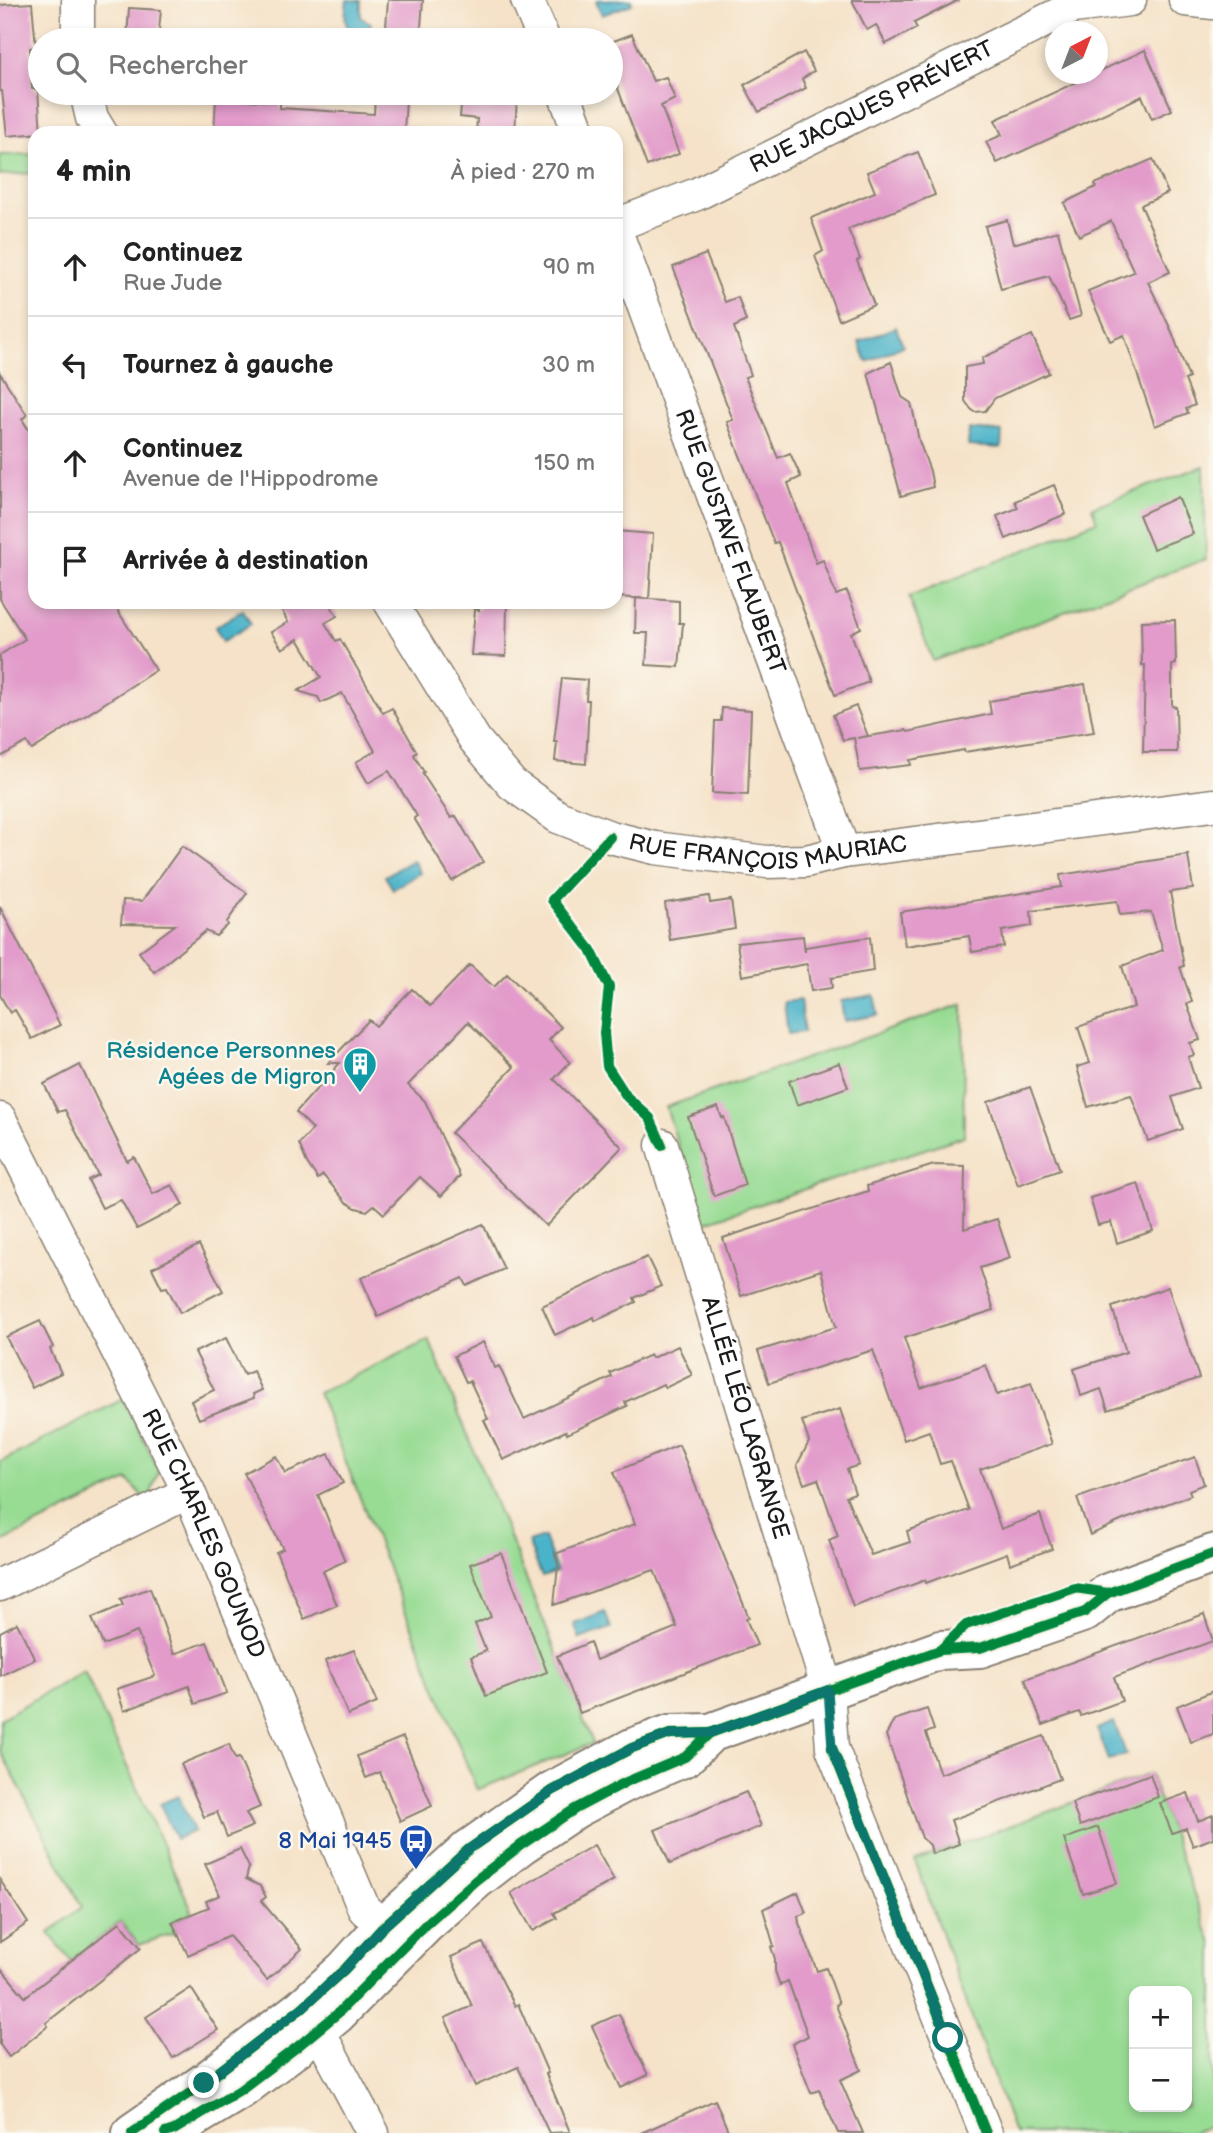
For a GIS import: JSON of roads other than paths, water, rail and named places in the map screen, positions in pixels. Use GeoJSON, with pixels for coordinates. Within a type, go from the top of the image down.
{"type":"FeatureCollection","features":[{"type":"Feature","properties":{"kind":"street"},"geometry":{"type":"LineString","coordinates":[[78,0],[78,28]]}},
{"type":"Feature","properties":{"kind":"street"},"geometry":{"type":"LineString","coordinates":[[527,0],[539,28]]}},
{"type":"Feature","properties":{"kind":"street","name":"RUE JACQUES PRÉVERT"},"geometry":{"type":"LineString","coordinates":[[623,222],[697,194],[1073,7],[1130,0]]}},
{"type":"Feature","properties":{"kind":"street"},"geometry":{"type":"LineString","coordinates":[[1185,0],[1213,2]]}},
{"type":"Feature","properties":{"kind":"street"},"geometry":{"type":"LineString","coordinates":[[89,105],[97,126]]}},
{"type":"Feature","properties":{"kind":"street"},"geometry":{"type":"LineString","coordinates":[[568,105],[576,126]]}},
{"type":"Feature","properties":{"kind":"street","name":"RUE GUSTAVE FLAUBERT"},"geometry":{"type":"LineString","coordinates":[[623,249],[844,852]]}},
{"type":"Feature","properties":{"kind":"street","name":"RUE FRANÇOIS MAURIAC"},"geometry":{"type":"LineString","coordinates":[[394,609],[475,740],[512,785],[558,817],[610,837],[655,848],[767,862],[806,861],[844,852],[1213,805]]}},
{"type":"Feature","properties":{"kind":"street","name":"RUE CHARLES GOUNOD"},"geometry":{"type":"LineString","coordinates":[[0,1119],[189,1492],[364,1909],[394,1936]]}},
{"type":"Feature","properties":{"kind":"street","name":"ALLÉE LÉO LAGRANGE"},"geometry":{"type":"LineString","coordinates":[[662,1145],[828,1690],[832,1748],[986,2133]]}},
{"type":"Feature","properties":{"kind":"street"},"geometry":{"type":"LineString","coordinates":[[0,1585],[189,1492]]}},
{"type":"Feature","properties":{"kind":"street"},"geometry":{"type":"LineString","coordinates":[[165,2133],[240,2090],[310,2019],[345,1969],[394,1936],[469,1849],[552,1791],[632,1748],[657,1738],[670,1734],[710,1733],[940,1650],[966,1625],[990,1616],[1075,1588],[1108,1593],[1213,1554]]}},
{"type":"Feature","properties":{"kind":"street"},"geometry":{"type":"LineString","coordinates":[[132,2133],[204,2083],[310,2019]]}},
{"type":"Feature","properties":{"kind":"street"},"geometry":{"type":"LineString","coordinates":[[310,2019],[373,2133]]}},
{"type":"Feature","properties":{"kind":"water"},"geometry":{"type":"Polygon","coordinates":[[[347,0],[361,1],[361,18],[371,23],[371,28],[349,28],[345,16],[347,0]]]}},
{"type":"Feature","properties":{"kind":"water"},"geometry":{"type":"Polygon","coordinates":[[[631,0],[632,4],[602,15],[596,1],[631,0]]]}},
{"type":"Feature","properties":{"kind":"water"},"geometry":{"type":"Polygon","coordinates":[[[896,327],[903,346],[867,362],[859,342],[896,327]]]}},
{"type":"Feature","properties":{"kind":"water"},"geometry":{"type":"Polygon","coordinates":[[[969,429],[1002,432],[1001,448],[968,446],[969,429]]]}},
{"type":"Feature","properties":{"kind":"water"},"geometry":{"type":"Polygon","coordinates":[[[243,610],[251,624],[223,641],[215,627],[243,610]]]}},
{"type":"Feature","properties":{"kind":"water"},"geometry":{"type":"Polygon","coordinates":[[[413,860],[420,873],[393,889],[385,876],[413,860]]]}},
{"type":"Feature","properties":{"kind":"water"},"geometry":{"type":"Polygon","coordinates":[[[874,995],[878,1015],[844,1021],[841,1001],[874,995]]]}},
{"type":"Feature","properties":{"kind":"water"},"geometry":{"type":"Polygon","coordinates":[[[800,1000],[804,1032],[788,1034],[784,1002],[800,1000]]]}},
{"type":"Feature","properties":{"kind":"water"},"geometry":{"type":"Polygon","coordinates":[[[544,1537],[557,1572],[542,1577],[528,1542],[544,1537]]]}},
{"type":"Feature","properties":{"kind":"water"},"geometry":{"type":"Polygon","coordinates":[[[605,1612],[611,1628],[580,1639],[574,1624],[605,1612]]]}},
{"type":"Feature","properties":{"kind":"water"},"geometry":{"type":"Polygon","coordinates":[[[1114,1722],[1126,1754],[1109,1760],[1097,1729],[1114,1722]]]}},
{"type":"Feature","properties":{"kind":"water"},"geometry":{"type":"Polygon","coordinates":[[[178,1796],[194,1831],[176,1839],[160,1804],[178,1796]]]}},
{"type":"Feature","properties":{"kind":"place","name":"Résidence Personnes Agées de Migron"},"geometry":{"type":"Point","coordinates":[360,1094]}},
{"type":"Feature","properties":{"kind":"place","name":"8 Mai 1945"},"geometry":{"type":"Point","coordinates":[416,1871]}}]}
